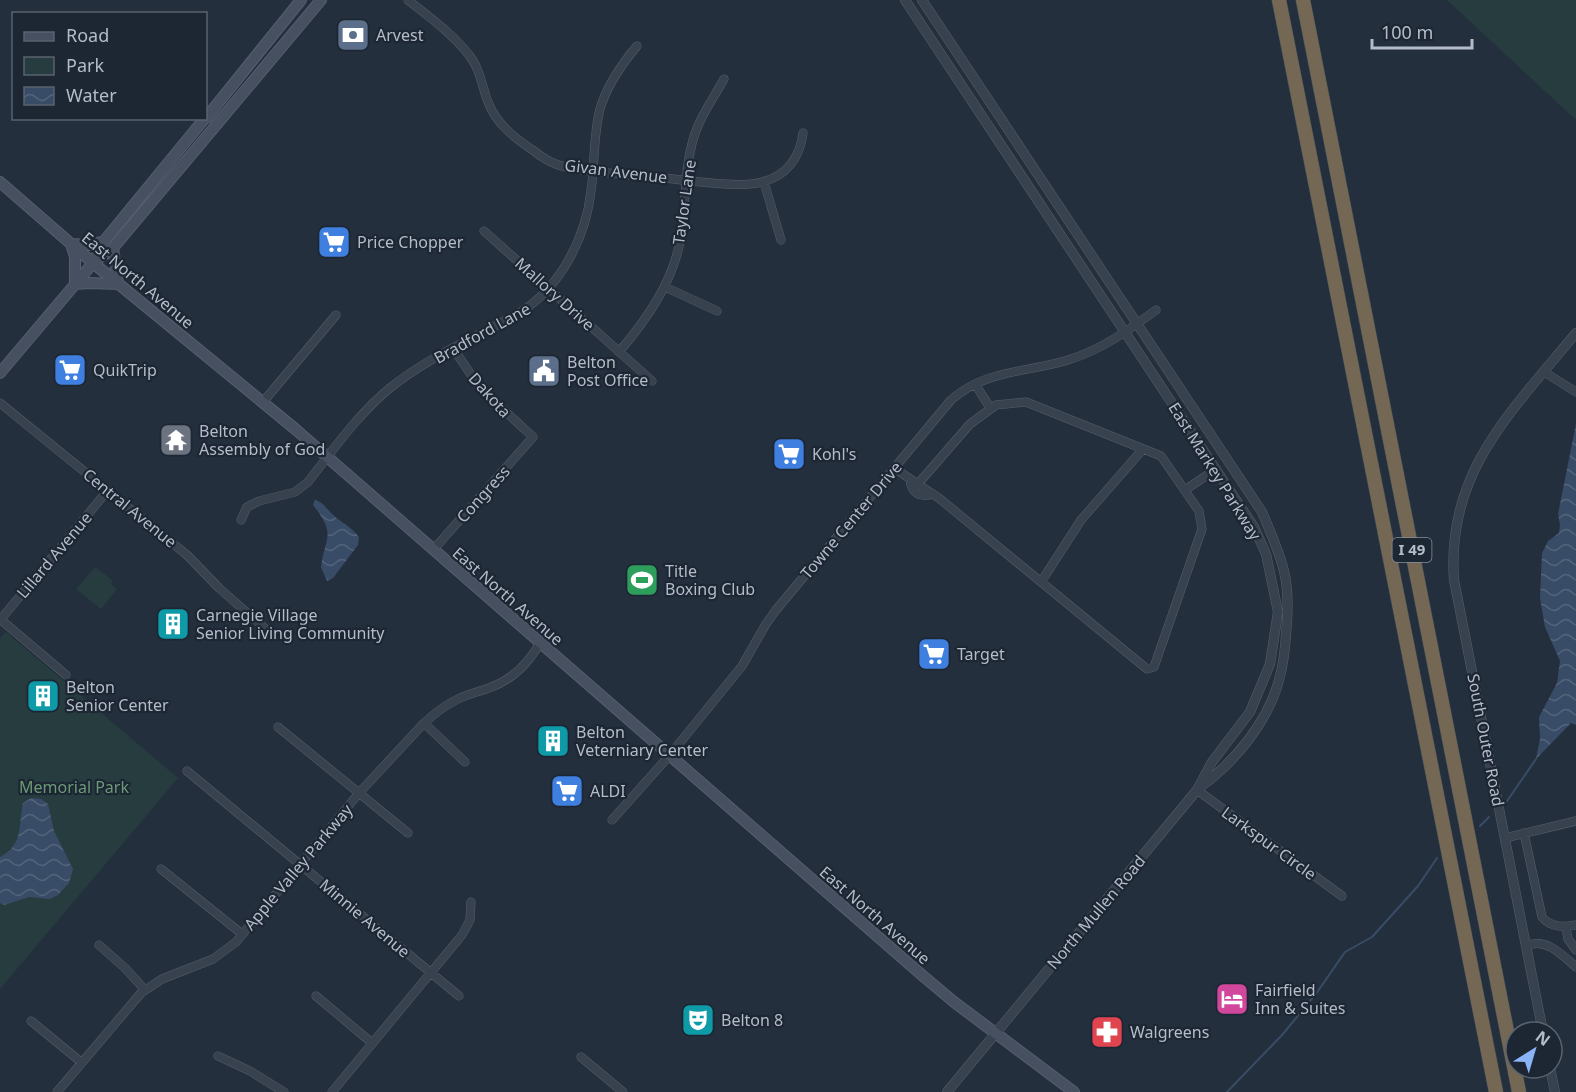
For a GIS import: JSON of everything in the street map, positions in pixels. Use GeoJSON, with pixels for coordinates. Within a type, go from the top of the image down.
{"type":"FeatureCollection","features":[{"type":"Feature","properties":{"kind":"highway","name":"I 49"},"geometry":{"type":"LineString","coordinates":[[1280,0],[1496,1092]]}},
{"type":"Feature","properties":{"kind":"highway","name":"I 49"},"geometry":{"type":"LineString","coordinates":[[1302,0],[1519,1092]]}},
{"type":"Feature","properties":{"kind":"highway"},"geometry":{"type":"LineString","coordinates":[[1462,926],[1490,1092]]}},
{"type":"Feature","properties":{"kind":"main road"},"geometry":{"type":"LineString","coordinates":[[207,116],[301,0]]}},
{"type":"Feature","properties":{"kind":"main road"},"geometry":{"type":"LineString","coordinates":[[0,373],[321,0]]}},
{"type":"Feature","properties":{"kind":"main road"},"geometry":{"type":"LineString","coordinates":[[75,284],[75,257],[70,244],[109,244],[203,120]]}},
{"type":"Feature","properties":{"kind":"main road","name":"East North Avenue"},"geometry":{"type":"LineString","coordinates":[[0,182],[70,244],[327,457],[897,954],[954,1002],[1074,1092]]}},
{"type":"Feature","properties":{"kind":"main road"},"geometry":{"type":"LineString","coordinates":[[75,284],[118,284],[109,244]]}},
{"type":"Feature","properties":{"kind":"street","name":"Givan Avenue"},"geometry":{"type":"LineString","coordinates":[[408,0],[455,40],[470,56],[477,68],[488,103],[500,124],[535,152],[560,166],[686,180],[738,184],[764,182]]}},
{"type":"Feature","properties":{"kind":"street","name":"East Markey Parkway"},"geometry":{"type":"LineString","coordinates":[[905,0],[1254,527],[1266,554],[1278,612],[1270,664],[1250,712],[1212,762],[1197,790]]}},
{"type":"Feature","properties":{"kind":"street","name":"East Markey Parkway"},"geometry":{"type":"LineString","coordinates":[[922,0],[1262,512],[1285,573],[1288,618],[1279,681],[1266,713],[1248,738],[1218,774],[1197,790]]}},
{"type":"Feature","properties":{"kind":"street","name":"Bradford Lane"},"geometry":{"type":"LineString","coordinates":[[241,520],[248,507],[259,501],[295,492],[308,482],[370,408],[410,373],[522,311],[536,302],[549,289],[570,257],[580,235],[590,201],[597,122],[605,96],[618,71],[637,46]]}},
{"type":"Feature","properties":{"kind":"street","name":"Taylor Lane"},"geometry":{"type":"LineString","coordinates":[[619,352],[640,327],[665,287],[681,238],[692,143],[724,79]]}},
{"type":"Feature","properties":{"kind":"street"},"geometry":{"type":"LineString","coordinates":[[781,240],[764,182],[780,174],[793,161],[800,152],[803,133]]}},
{"type":"Feature","properties":{"kind":"street","name":"Mallory Drive"},"geometry":{"type":"LineString","coordinates":[[484,231],[652,381]]}},
{"type":"Feature","properties":{"kind":"street"},"geometry":{"type":"LineString","coordinates":[[665,287],[717,311]]}},
{"type":"Feature","properties":{"kind":"street","name":"Towne Center Drive"},"geometry":{"type":"LineString","coordinates":[[612,820],[669,756],[742,666],[776,610],[951,400],[962,390],[1008,372],[1068,360],[1109,343],[1156,310]]}},
{"type":"Feature","properties":{"kind":"street"},"geometry":{"type":"LineString","coordinates":[[263,402],[336,315]]}},
{"type":"Feature","properties":{"kind":"street"},"geometry":{"type":"LineString","coordinates":[[1576,333],[1544,372],[1576,392]]}},
{"type":"Feature","properties":{"kind":"street","name":"Dakota"},"geometry":{"type":"LineString","coordinates":[[453,348],[480,388],[533,437]]}},
{"type":"Feature","properties":{"kind":"street","name":"South Outer Road"},"geometry":{"type":"LineString","coordinates":[[1541,1020],[1454,571],[1459,514],[1470,478],[1484,451],[1514,406],[1544,372]]}},
{"type":"Feature","properties":{"kind":"street"},"geometry":{"type":"LineString","coordinates":[[975,384],[991,409]]}},
{"type":"Feature","properties":{"kind":"street"},"geometry":{"type":"LineString","coordinates":[[894,468],[917,485],[933,494],[1147,669],[1154,667],[1202,529],[1200,511],[1161,456],[1026,402],[996,405],[970,424],[917,485]]}},
{"type":"Feature","properties":{"kind":"street","name":"Central Avenue"},"geometry":{"type":"LineString","coordinates":[[0,403],[187,555],[219,588],[271,634]]}},
{"type":"Feature","properties":{"kind":"street","name":"Congress"},"geometry":{"type":"LineString","coordinates":[[433,550],[533,437]]}},
{"type":"Feature","properties":{"kind":"street"},"geometry":{"type":"LineString","coordinates":[[1041,582],[1081,520],[1143,449]]}},
{"type":"Feature","properties":{"kind":"street"},"geometry":{"type":"LineString","coordinates":[[1185,490],[1215,469]]}},
{"type":"Feature","properties":{"kind":"street"},"geometry":{"type":"LineString","coordinates":[[910,479],[911,487],[920,496],[933,494]]}},
{"type":"Feature","properties":{"kind":"street","name":"Lillard Avenue"},"geometry":{"type":"LineString","coordinates":[[0,619],[108,490]]}},
{"type":"Feature","properties":{"kind":"street"},"geometry":{"type":"LineString","coordinates":[[0,619],[66,675]]}},
{"type":"Feature","properties":{"kind":"street","name":"Apple Valley Parkway"},"geometry":{"type":"LineString","coordinates":[[57,1092],[126,1008],[145,990],[162,979],[213,958],[232,946],[359,793],[423,723],[459,698],[510,678],[527,663],[540,644]]}},
{"type":"Feature","properties":{"kind":"street"},"geometry":{"type":"LineString","coordinates":[[423,723],[465,762]]}},
{"type":"Feature","properties":{"kind":"street"},"geometry":{"type":"LineString","coordinates":[[278,727],[408,833]]}},
{"type":"Feature","properties":{"kind":"street","name":"Minnie Avenue"},"geometry":{"type":"LineString","coordinates":[[187,771],[459,996]]}},
{"type":"Feature","properties":{"kind":"street","name":"Larkspur Circle"},"geometry":{"type":"LineString","coordinates":[[1197,790],[1342,896]]}},
{"type":"Feature","properties":{"kind":"street","name":"North Mullen Road"},"geometry":{"type":"LineString","coordinates":[[947,1092],[1197,790]]}},
{"type":"Feature","properties":{"kind":"street"},"geometry":{"type":"LineString","coordinates":[[1504,838],[1576,821]]}},
{"type":"Feature","properties":{"kind":"street"},"geometry":{"type":"LineString","coordinates":[[1524,833],[1542,917],[1546,922],[1566,927],[1576,925]]}},
{"type":"Feature","properties":{"kind":"street"},"geometry":{"type":"LineString","coordinates":[[161,869],[243,934]]}},
{"type":"Feature","properties":{"kind":"street"},"geometry":{"type":"LineString","coordinates":[[332,1092],[465,930],[471,915],[471,902]]}},
{"type":"Feature","properties":{"kind":"street"},"geometry":{"type":"LineString","coordinates":[[1566,927],[1568,939],[1576,950]]}},
{"type":"Feature","properties":{"kind":"street"},"geometry":{"type":"LineString","coordinates":[[1526,946],[1546,944],[1576,967]]}},
{"type":"Feature","properties":{"kind":"street"},"geometry":{"type":"LineString","coordinates":[[99,945],[145,990]]}},
{"type":"Feature","properties":{"kind":"street"},"geometry":{"type":"LineString","coordinates":[[316,996],[372,1043]]}},
{"type":"Feature","properties":{"kind":"street"},"geometry":{"type":"LineString","coordinates":[[31,1021],[81,1062]]}},
{"type":"Feature","properties":{"kind":"street"},"geometry":{"type":"LineString","coordinates":[[218,1056],[250,1071],[284,1092]]}},
{"type":"Feature","properties":{"kind":"street"},"geometry":{"type":"LineString","coordinates":[[581,1057],[618,1090]]}},
{"type":"Feature","properties":{"kind":"green space"},"geometry":{"type":"Polygon","coordinates":[[[1447,0],[1576,0],[1576,120],[1447,0]]]}},
{"type":"Feature","properties":{"kind":"green space"},"geometry":{"type":"Polygon","coordinates":[[[95,567],[113,581],[111,584],[117,589],[101,609],[76,589],[95,567]]]}},
{"type":"Feature","properties":{"kind":"green space","name":"Memorial Park"},"geometry":{"type":"Polygon","coordinates":[[[6,632],[178,778],[0,989],[0,638],[6,632]]]}},
{"type":"Feature","properties":{"kind":"water"},"geometry":{"type":"Polygon","coordinates":[[[1576,424],[1576,725],[1571,723],[1536,759],[1540,739],[1539,717],[1557,683],[1560,661],[1545,627],[1540,598],[1542,553],[1548,541],[1559,533],[1558,514],[1576,424]]]}},
{"type":"Feature","properties":{"kind":"water"},"geometry":{"type":"Polygon","coordinates":[[[315,500],[359,537],[358,545],[333,578],[327,581],[321,567],[328,536],[325,523],[313,505],[315,500]]]}},
{"type":"Feature","properties":{"kind":"water"},"geometry":{"type":"Polygon","coordinates":[[[31,798],[41,799],[48,804],[54,831],[73,869],[69,883],[58,895],[50,899],[29,897],[4,905],[0,903],[0,857],[8,852],[17,840],[23,803],[31,798]]]}},
{"type":"Feature","properties":{"kind":"waterway"},"geometry":{"type":"LineString","coordinates":[[1505,804],[1536,759]]}},
{"type":"Feature","properties":{"kind":"waterway"},"geometry":{"type":"LineString","coordinates":[[1480,826],[1489,817]]}},
{"type":"Feature","properties":{"kind":"waterway"},"geometry":{"type":"LineString","coordinates":[[1227,1092],[1283,1034],[1318,991],[1345,952],[1372,937],[1418,886],[1437,858]]}},
{"type":"Feature","properties":{"kind":"place","name":"Arvest"},"geometry":{"type":"Point","coordinates":[353,35]}},
{"type":"Feature","properties":{"kind":"place","name":"Price Chopper"},"geometry":{"type":"Point","coordinates":[334,242]}},
{"type":"Feature","properties":{"kind":"place","name":"QuikTrip"},"geometry":{"type":"Point","coordinates":[70,370]}},
{"type":"Feature","properties":{"kind":"place","name":"Belton Post Office"},"geometry":{"type":"Point","coordinates":[544,371]}},
{"type":"Feature","properties":{"kind":"place","name":"Belton Assembly of God"},"geometry":{"type":"Point","coordinates":[176,440]}},
{"type":"Feature","properties":{"kind":"place","name":"Kohl's"},"geometry":{"type":"Point","coordinates":[789,454]}},
{"type":"Feature","properties":{"kind":"place","name":"Title Boxing Club"},"geometry":{"type":"Point","coordinates":[642,580]}},
{"type":"Feature","properties":{"kind":"place","name":"Carnegie Village Senior Living Community"},"geometry":{"type":"Point","coordinates":[173,624]}},
{"type":"Feature","properties":{"kind":"place","name":"Target"},"geometry":{"type":"Point","coordinates":[934,654]}},
{"type":"Feature","properties":{"kind":"place","name":"Belton Senior Center"},"geometry":{"type":"Point","coordinates":[43,696]}},
{"type":"Feature","properties":{"kind":"place","name":"Belton Veterniary Center"},"geometry":{"type":"Point","coordinates":[553,741]}},
{"type":"Feature","properties":{"kind":"place","name":"ALDI"},"geometry":{"type":"Point","coordinates":[567,791]}},
{"type":"Feature","properties":{"kind":"place","name":"Fairfield Inn & Suites"},"geometry":{"type":"Point","coordinates":[1232,999]}},
{"type":"Feature","properties":{"kind":"place","name":"Belton 8"},"geometry":{"type":"Point","coordinates":[698,1020]}},
{"type":"Feature","properties":{"kind":"place","name":"Walgreens"},"geometry":{"type":"Point","coordinates":[1107,1032]}}]}
